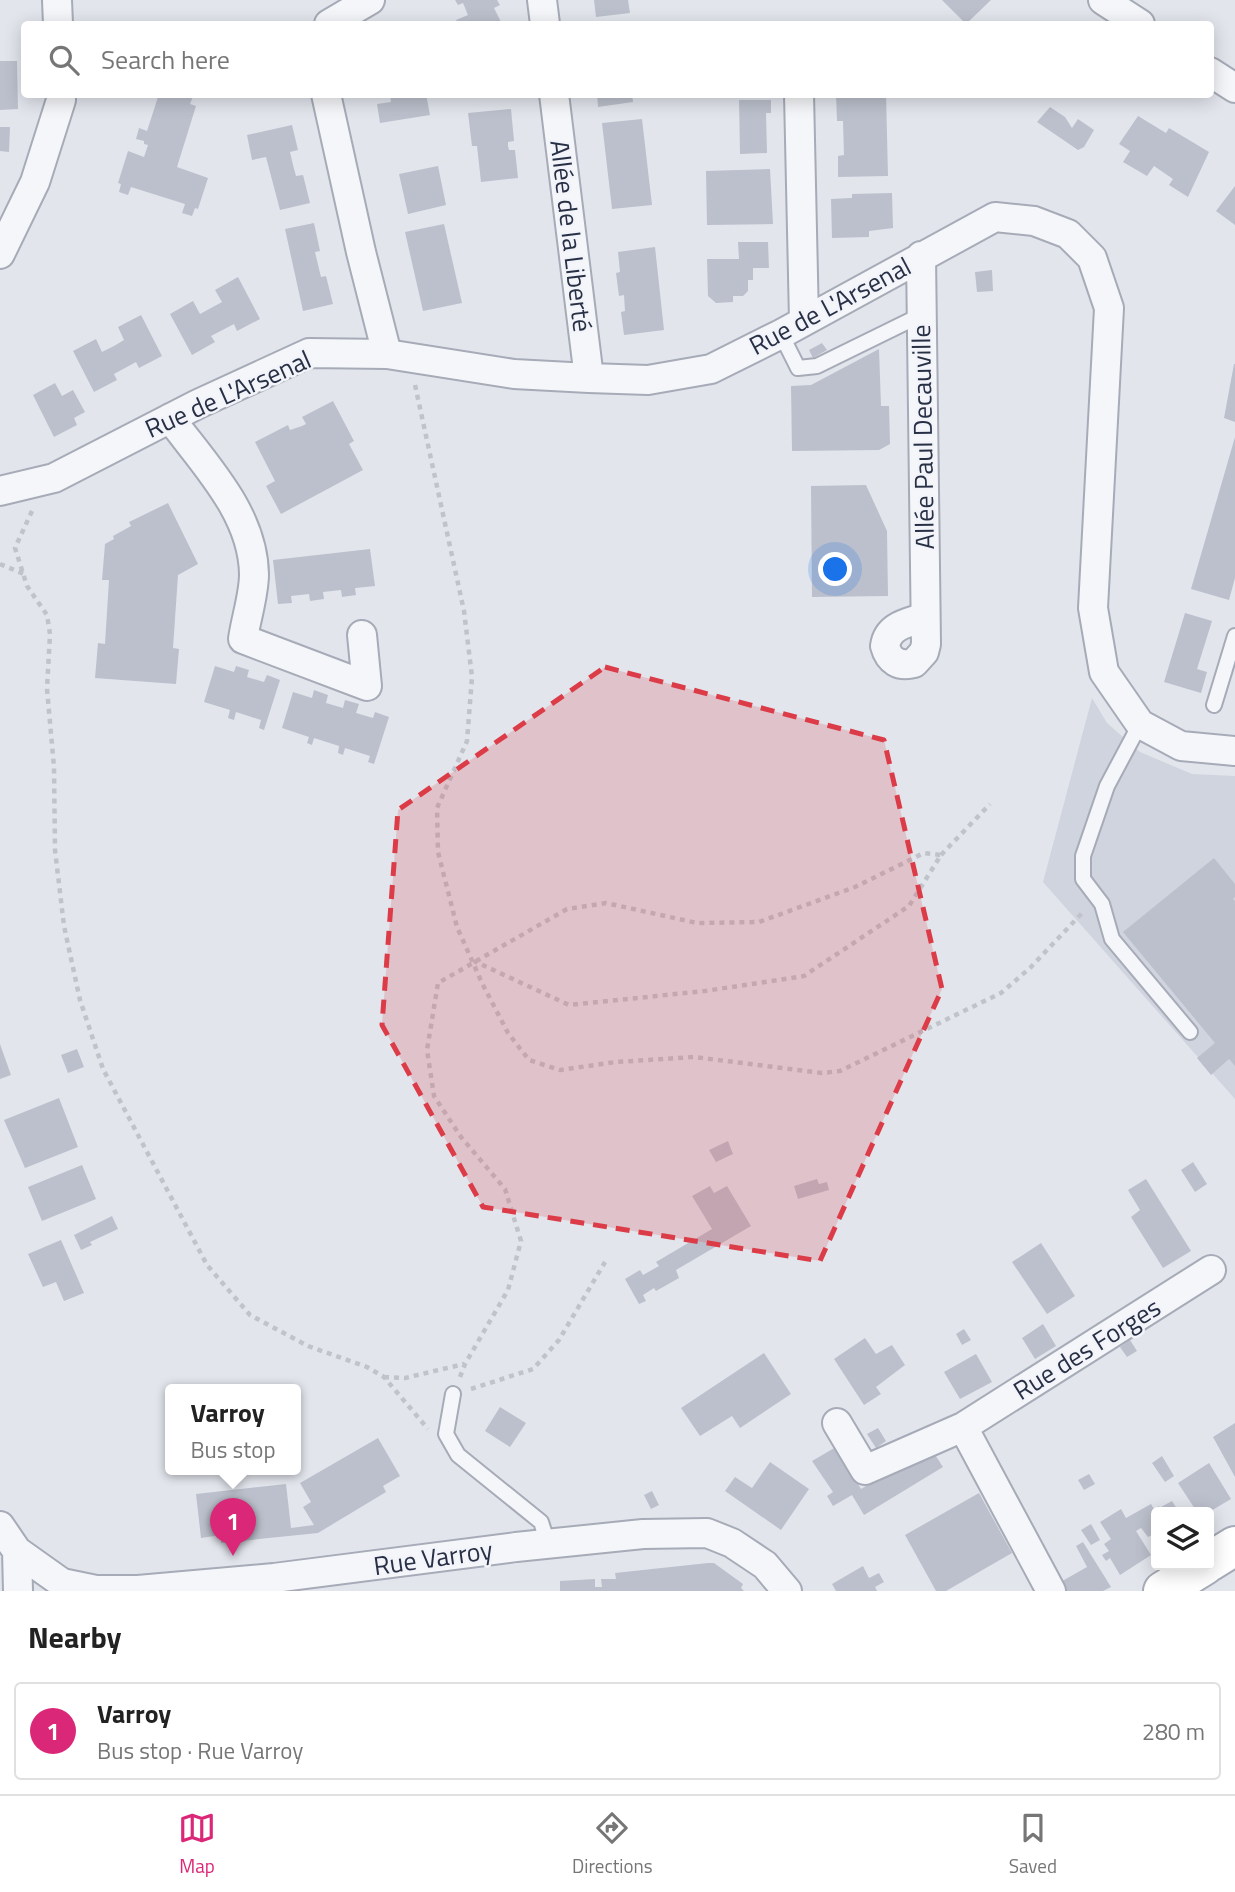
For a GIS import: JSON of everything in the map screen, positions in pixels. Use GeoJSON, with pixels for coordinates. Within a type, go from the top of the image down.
{"type":"FeatureCollection","features":[{"type":"Feature","properties":{"kind":"main road"},"geometry":{"type":"LineString","coordinates":[[1214,1560],[1235,1546]]}},
{"type":"Feature","properties":{"kind":"main road"},"geometry":{"type":"LineString","coordinates":[[1163,1591],[1197,1570]]}},
{"type":"Feature","properties":{"kind":"street"},"geometry":{"type":"LineString","coordinates":[[57,0],[58,21]]}},
{"type":"Feature","properties":{"kind":"street"},"geometry":{"type":"LineString","coordinates":[[334,21],[370,0]]}},
{"type":"Feature","properties":{"kind":"street"},"geometry":{"type":"LineString","coordinates":[[542,0],[545,21]]}},
{"type":"Feature","properties":{"kind":"street"},"geometry":{"type":"LineString","coordinates":[[1103,0],[1135,21]]}},
{"type":"Feature","properties":{"kind":"street"},"geometry":{"type":"LineString","coordinates":[[1214,75],[1235,88]]}},
{"type":"Feature","properties":{"kind":"street"},"geometry":{"type":"LineString","coordinates":[[0,254],[35,182],[61,98]]}},
{"type":"Feature","properties":{"kind":"street"},"geometry":{"type":"LineString","coordinates":[[327,98],[361,252],[398,356]]}},
{"type":"Feature","properties":{"kind":"street","name":"Allée de la Liberté"},"geometry":{"type":"LineString","coordinates":[[554,98],[589,378]]}},
{"type":"Feature","properties":{"kind":"street"},"geometry":{"type":"LineString","coordinates":[[792,328],[799,98]]}},
{"type":"Feature","properties":{"kind":"street","name":"Rue de L'Arsenal"},"geometry":{"type":"LineString","coordinates":[[0,491],[54,478],[170,418],[309,353],[398,356],[514,374],[589,378],[648,380],[711,369],[995,217],[1034,221],[1068,234],[1092,258],[1109,308],[1094,608],[1104,672],[1140,724],[1181,746],[1235,751]]}},
{"type":"Feature","properties":{"kind":"street","name":"Allée Paul Decauville"},"geometry":{"type":"LineString","coordinates":[[921,256],[925,617]]}},
{"type":"Feature","properties":{"kind":"street"},"geometry":{"type":"LineString","coordinates":[[170,418],[227,494],[246,531],[254,575],[243,639],[367,687],[362,635]]}},
{"type":"Feature","properties":{"kind":"street","name":"Rue des Forges"},"geometry":{"type":"LineString","coordinates":[[837,1423],[865,1471],[963,1427],[1211,1270]]}},
{"type":"Feature","properties":{"kind":"street"},"geometry":{"type":"LineString","coordinates":[[963,1427],[1051,1591]]}},
{"type":"Feature","properties":{"kind":"street","name":"Rue Varroy"},"geometry":{"type":"LineString","coordinates":[[0,1526],[17,1551],[62,1583],[96,1590],[138,1590],[287,1577],[643,1534],[707,1533],[732,1543],[765,1565],[787,1591]]}},
{"type":"Feature","properties":{"kind":"street"},"geometry":{"type":"LineString","coordinates":[[17,1551],[18,1591]]}},
{"type":"Feature","properties":{"kind":"lane"},"geometry":{"type":"LineString","coordinates":[[792,328],[798,368],[817,366],[921,315]]}},
{"type":"Feature","properties":{"kind":"lane"},"geometry":{"type":"LineString","coordinates":[[1214,705],[1235,636]]}},
{"type":"Feature","properties":{"kind":"lane"},"geometry":{"type":"LineString","coordinates":[[1140,724],[1107,786],[1083,856],[1083,879],[1102,904],[1112,939],[1190,1032]]}},
{"type":"Feature","properties":{"kind":"lane"},"geometry":{"type":"LineString","coordinates":[[453,1394],[446,1434],[458,1455],[541,1522],[548,1544]]}},
{"type":"Feature","properties":{"kind":"path"},"geometry":{"type":"LineString","coordinates":[[398,356],[464,611],[472,677],[467,741],[437,808],[438,852],[457,927],[508,1033],[529,1060],[559,1070],[616,1062],[694,1057],[822,1073],[839,1072],[1001,993],[1030,968],[1097,897]]}},
{"type":"Feature","properties":{"kind":"path"},"geometry":{"type":"LineString","coordinates":[[43,481],[15,548],[27,586],[47,615],[50,634],[47,689],[54,767],[55,850],[63,914],[80,1000],[103,1069],[207,1265],[250,1315],[308,1346],[367,1367],[384,1377],[442,1446],[458,1455]]}},
{"type":"Feature","properties":{"kind":"path"},"geometry":{"type":"LineString","coordinates":[[0,564],[24,574]]}},
{"type":"Feature","properties":{"kind":"path"},"geometry":{"type":"LineString","coordinates":[[474,961],[569,1005],[705,991],[803,976],[909,906],[941,855],[990,803]]}},
{"type":"Feature","properties":{"kind":"path"},"geometry":{"type":"LineString","coordinates":[[453,1394],[465,1364],[508,1290],[521,1241],[505,1189],[461,1137],[434,1096],[427,1050],[438,983],[568,909],[606,903],[697,923],[758,922],[855,887],[924,853],[941,855]]}},
{"type":"Feature","properties":{"kind":"path"},"geometry":{"type":"LineString","coordinates":[[453,1394],[533,1369],[559,1340],[604,1262]]}},
{"type":"Feature","properties":{"kind":"path"},"geometry":{"type":"LineString","coordinates":[[384,1377],[405,1378],[465,1364]]}},
{"type":"Feature","properties":{"kind":"highlighted area"},"geometry":{"type":"Polygon","coordinates":[[[605,667],[884,740],[942,989],[820,1261],[483,1207],[382,1025],[398,810],[605,667]]]}},
{"type":"Feature","properties":{"kind":"shaded area"},"geometry":{"type":"Polygon","coordinates":[[[1092,698],[1107,723],[1140,752],[1192,774],[1235,776],[1235,1099],[1043,882],[1092,698]]]}},
{"type":"Feature","properties":{"kind":"building"},"geometry":{"type":"Polygon","coordinates":[[[455,0],[497,0],[500,5],[494,8],[500,21],[456,21],[468,15],[463,3],[458,5],[455,0]]]}},
{"type":"Feature","properties":{"kind":"building"},"geometry":{"type":"Polygon","coordinates":[[[594,0],[628,0],[630,13],[596,17],[594,0]]]}},
{"type":"Feature","properties":{"kind":"building"},"geometry":{"type":"Polygon","coordinates":[[[942,0],[991,0],[969,21],[963,21],[942,0]]]}},
{"type":"Feature","properties":{"kind":"building"},"geometry":{"type":"Polygon","coordinates":[[[0,61],[17,61],[18,109],[0,110],[0,61]]]}},
{"type":"Feature","properties":{"kind":"building"},"geometry":{"type":"Polygon","coordinates":[[[158,98],[192,98],[190,104],[196,106],[177,167],[208,178],[198,209],[195,208],[192,216],[182,213],[185,204],[131,187],[128,195],[119,192],[121,184],[118,183],[128,151],[144,157],[148,145],[136,139],[139,128],[147,131],[158,98]]]}},
{"type":"Feature","properties":{"kind":"building"},"geometry":{"type":"Polygon","coordinates":[[[390,98],[427,98],[430,115],[380,123],[377,104],[391,102],[390,98]]]}},
{"type":"Feature","properties":{"kind":"building"},"geometry":{"type":"Polygon","coordinates":[[[597,98],[632,98],[633,102],[598,107],[597,98]]]}},
{"type":"Feature","properties":{"kind":"building"},"geometry":{"type":"Polygon","coordinates":[[[836,98],[886,98],[888,176],[838,177],[838,156],[844,155],[843,121],[837,121],[836,98]]]}},
{"type":"Feature","properties":{"kind":"building"},"geometry":{"type":"Polygon","coordinates":[[[739,100],[771,100],[771,113],[766,113],[767,153],[740,154],[739,100]]]}},
{"type":"Feature","properties":{"kind":"building"},"geometry":{"type":"Polygon","coordinates":[[[1050,107],[1065,117],[1072,128],[1078,119],[1094,130],[1084,147],[1078,150],[1037,122],[1050,107]]]}},
{"type":"Feature","properties":{"kind":"building"},"geometry":{"type":"Polygon","coordinates":[[[511,109],[514,141],[508,142],[508,146],[509,150],[515,150],[518,178],[481,182],[477,146],[472,146],[468,113],[511,109]]]}},
{"type":"Feature","properties":{"kind":"building"},"geometry":{"type":"Polygon","coordinates":[[[1138,116],[1166,133],[1169,128],[1209,152],[1188,197],[1169,185],[1173,179],[1154,166],[1147,176],[1123,162],[1130,151],[1119,144],[1138,116]]]}},
{"type":"Feature","properties":{"kind":"building"},"geometry":{"type":"Polygon","coordinates":[[[642,119],[652,205],[612,209],[602,123],[642,119]]]}},
{"type":"Feature","properties":{"kind":"building"},"geometry":{"type":"Polygon","coordinates":[[[292,125],[298,150],[290,152],[293,165],[296,176],[303,175],[310,203],[280,210],[266,157],[252,160],[247,135],[292,125]]]}},
{"type":"Feature","properties":{"kind":"building"},"geometry":{"type":"Polygon","coordinates":[[[0,127],[10,127],[9,152],[0,151],[0,127]]]}},
{"type":"Feature","properties":{"kind":"building"},"geometry":{"type":"Polygon","coordinates":[[[438,166],[446,205],[408,214],[399,174],[438,166]]]}},
{"type":"Feature","properties":{"kind":"building"},"geometry":{"type":"Polygon","coordinates":[[[770,169],[773,224],[707,225],[706,171],[770,169]]]}},
{"type":"Feature","properties":{"kind":"building"},"geometry":{"type":"Polygon","coordinates":[[[1235,186],[1235,225],[1216,211],[1235,186]]]}},
{"type":"Feature","properties":{"kind":"building"},"geometry":{"type":"Polygon","coordinates":[[[892,193],[893,228],[869,231],[869,237],[832,238],[831,199],[852,198],[852,194],[892,193]]]}},
{"type":"Feature","properties":{"kind":"building"},"geometry":{"type":"Polygon","coordinates":[[[314,223],[320,251],[315,252],[321,277],[326,276],[333,304],[303,311],[285,229],[314,223]]]}},
{"type":"Feature","properties":{"kind":"building"},"geometry":{"type":"Polygon","coordinates":[[[444,224],[462,303],[423,311],[405,232],[444,224]]]}},
{"type":"Feature","properties":{"kind":"building"},"geometry":{"type":"Polygon","coordinates":[[[738,242],[768,242],[769,268],[753,268],[753,280],[748,280],[748,291],[743,296],[733,296],[733,302],[716,303],[708,296],[707,259],[739,259],[738,242]]]}},
{"type":"Feature","properties":{"kind":"building"},"geometry":{"type":"Polygon","coordinates":[[[655,247],[664,330],[624,335],[621,312],[625,311],[624,295],[619,296],[616,273],[620,272],[618,252],[655,247]]]}},
{"type":"Feature","properties":{"kind":"building"},"geometry":{"type":"Polygon","coordinates":[[[992,270],[993,291],[977,292],[975,272],[992,270]]]}},
{"type":"Feature","properties":{"kind":"building"},"geometry":{"type":"Polygon","coordinates":[[[238,277],[260,319],[237,331],[234,324],[211,336],[215,342],[192,355],[170,314],[193,301],[200,314],[222,302],[215,290],[238,277]]]}},
{"type":"Feature","properties":{"kind":"building"},"geometry":{"type":"Polygon","coordinates":[[[141,315],[162,356],[139,368],[136,362],[114,374],[117,380],[94,392],[73,351],[96,339],[102,352],[114,346],[124,340],[118,327],[141,315]]]}},
{"type":"Feature","properties":{"kind":"building"},"geometry":{"type":"Polygon","coordinates":[[[822,343],[827,350],[813,358],[809,350],[822,343]]]}},
{"type":"Feature","properties":{"kind":"building"},"geometry":{"type":"Polygon","coordinates":[[[879,349],[881,406],[889,406],[890,444],[879,450],[792,451],[791,386],[811,385],[879,349]]]}},
{"type":"Feature","properties":{"kind":"building"},"geometry":{"type":"Polygon","coordinates":[[[1235,364],[1235,422],[1224,418],[1235,364]]]}},
{"type":"Feature","properties":{"kind":"building"},"geometry":{"type":"Polygon","coordinates":[[[55,383],[62,396],[73,390],[85,412],[74,418],[77,425],[54,437],[33,395],[55,383]]]}},
{"type":"Feature","properties":{"kind":"building"},"geometry":{"type":"Polygon","coordinates":[[[333,401],[354,441],[349,444],[363,470],[281,514],[266,486],[275,481],[255,442],[288,425],[290,430],[306,424],[302,417],[333,401]]]}},
{"type":"Feature","properties":{"kind":"building"},"geometry":{"type":"Polygon","coordinates":[[[1235,437],[1235,578],[1229,600],[1191,589],[1235,437]]]}},
{"type":"Feature","properties":{"kind":"building"},"geometry":{"type":"Polygon","coordinates":[[[866,485],[887,531],[888,596],[812,597],[811,486],[866,485]]]}},
{"type":"Feature","properties":{"kind":"building"},"geometry":{"type":"Polygon","coordinates":[[[168,503],[198,564],[178,575],[173,648],[179,649],[176,684],[95,678],[98,643],[105,644],[109,580],[102,580],[105,544],[131,526],[129,522],[168,503]]]}},
{"type":"Feature","properties":{"kind":"building"},"geometry":{"type":"Polygon","coordinates":[[[370,549],[375,586],[355,588],[356,595],[342,597],[341,590],[323,592],[324,599],[310,601],[309,594],[291,596],[292,603],[278,604],[273,560],[370,549]]]}},
{"type":"Feature","properties":{"kind":"building"},"geometry":{"type":"Polygon","coordinates":[[[1185,613],[1212,621],[1197,669],[1207,672],[1201,693],[1164,682],[1185,613]]]}},
{"type":"Feature","properties":{"kind":"building"},"geometry":{"type":"Polygon","coordinates":[[[215,666],[234,672],[236,666],[249,670],[247,677],[264,682],[267,675],[280,680],[264,730],[259,728],[261,720],[236,712],[234,720],[228,718],[230,710],[204,702],[215,666]]]}},
{"type":"Feature","properties":{"kind":"building"},"geometry":{"type":"Polygon","coordinates":[[[314,690],[328,695],[326,703],[343,708],[345,700],[359,704],[356,713],[373,718],[375,712],[389,717],[374,764],[368,762],[370,756],[345,748],[343,755],[338,753],[339,746],[314,738],[312,745],[307,743],[309,737],[282,728],[293,692],[312,698],[314,690]]]}},
{"type":"Feature","properties":{"kind":"building"},"geometry":{"type":"Polygon","coordinates":[[[1214,858],[1235,884],[1235,1066],[1229,1059],[1211,1075],[1197,1058],[1215,1043],[1123,932],[1214,858]]]}},
{"type":"Feature","properties":{"kind":"building"},"geometry":{"type":"Polygon","coordinates":[[[0,1044],[11,1075],[0,1079],[0,1044]]]}},
{"type":"Feature","properties":{"kind":"building"},"geometry":{"type":"Polygon","coordinates":[[[77,1049],[84,1067],[68,1073],[61,1055],[77,1049]]]}},
{"type":"Feature","properties":{"kind":"building"},"geometry":{"type":"Polygon","coordinates":[[[59,1098],[78,1147],[25,1168],[4,1120],[59,1098]]]}},
{"type":"Feature","properties":{"kind":"building"},"geometry":{"type":"Polygon","coordinates":[[[728,1141],[733,1154],[716,1162],[709,1150],[728,1141]]]}},
{"type":"Feature","properties":{"kind":"building"},"geometry":{"type":"Polygon","coordinates":[[[1193,1162],[1207,1184],[1195,1192],[1181,1170],[1193,1162]]]}},
{"type":"Feature","properties":{"kind":"building"},"geometry":{"type":"Polygon","coordinates":[[[82,1165],[96,1199],[42,1221],[28,1187],[82,1165]]]}},
{"type":"Feature","properties":{"kind":"building"},"geometry":{"type":"Polygon","coordinates":[[[817,1179],[819,1184],[827,1182],[829,1190],[798,1199],[794,1186],[817,1179]]]}},
{"type":"Feature","properties":{"kind":"building"},"geometry":{"type":"Polygon","coordinates":[[[1146,1179],[1191,1251],[1163,1268],[1131,1217],[1140,1210],[1128,1190],[1146,1179]]]}},
{"type":"Feature","properties":{"kind":"building"},"geometry":{"type":"Polygon","coordinates":[[[710,1186],[714,1193],[727,1186],[751,1226],[676,1270],[679,1278],[643,1295],[646,1301],[639,1304],[625,1279],[640,1270],[643,1275],[659,1266],[656,1262],[712,1229],[692,1196],[710,1186]]]}},
{"type":"Feature","properties":{"kind":"building"},"geometry":{"type":"Polygon","coordinates":[[[112,1216],[118,1229],[90,1242],[92,1245],[81,1250],[74,1235],[112,1216]]]}},
{"type":"Feature","properties":{"kind":"building"},"geometry":{"type":"Polygon","coordinates":[[[61,1240],[84,1293],[64,1301],[56,1282],[43,1287],[28,1254],[61,1240]]]}},
{"type":"Feature","properties":{"kind":"building"},"geometry":{"type":"Polygon","coordinates":[[[1041,1243],[1075,1296],[1047,1314],[1012,1262],[1041,1243]]]}},
{"type":"Feature","properties":{"kind":"building"},"geometry":{"type":"Polygon","coordinates":[[[1043,1324],[1056,1346],[1035,1359],[1022,1338],[1043,1324]]]}},
{"type":"Feature","properties":{"kind":"building"},"geometry":{"type":"Polygon","coordinates":[[[964,1329],[971,1340],[962,1345],[956,1334],[964,1329]]]}},
{"type":"Feature","properties":{"kind":"building"},"geometry":{"type":"Polygon","coordinates":[[[865,1338],[876,1354],[892,1345],[905,1365],[876,1387],[881,1394],[864,1405],[834,1359],[865,1338]]]}},
{"type":"Feature","properties":{"kind":"building"},"geometry":{"type":"Polygon","coordinates":[[[1130,1340],[1137,1351],[1127,1357],[1120,1347],[1130,1340]]]}},
{"type":"Feature","properties":{"kind":"building"},"geometry":{"type":"Polygon","coordinates":[[[764,1353],[791,1394],[740,1428],[732,1416],[700,1436],[681,1408],[764,1353]]]}},
{"type":"Feature","properties":{"kind":"building"},"geometry":{"type":"Polygon","coordinates":[[[976,1354],[992,1382],[960,1399],[944,1372],[976,1354]]]}},
{"type":"Feature","properties":{"kind":"building"},"geometry":{"type":"Polygon","coordinates":[[[500,1407],[526,1423],[510,1447],[485,1431],[500,1407]]]}},
{"type":"Feature","properties":{"kind":"building"},"geometry":{"type":"Polygon","coordinates":[[[1235,1423],[1235,1477],[1213,1437],[1235,1423]]]}},
{"type":"Feature","properties":{"kind":"building"},"geometry":{"type":"Polygon","coordinates":[[[878,1428],[886,1441],[876,1448],[867,1434],[878,1428]]]}},
{"type":"Feature","properties":{"kind":"building"},"geometry":{"type":"Polygon","coordinates":[[[378,1438],[400,1476],[383,1486],[386,1492],[318,1533],[221,1543],[221,1535],[201,1538],[196,1494],[286,1484],[291,1528],[314,1525],[303,1507],[311,1502],[300,1483],[378,1438]]]}},
{"type":"Feature","properties":{"kind":"building"},"geometry":{"type":"Polygon","coordinates":[[[836,1447],[861,1489],[930,1447],[943,1467],[864,1515],[852,1495],[833,1506],[827,1496],[833,1492],[812,1461],[836,1447]]]}},
{"type":"Feature","properties":{"kind":"building"},"geometry":{"type":"Polygon","coordinates":[[[1162,1456],[1174,1476],[1165,1482],[1152,1463],[1162,1456]]]}},
{"type":"Feature","properties":{"kind":"building"},"geometry":{"type":"Polygon","coordinates":[[[770,1462],[809,1489],[781,1530],[725,1491],[735,1477],[752,1488],[770,1462]]]}},
{"type":"Feature","properties":{"kind":"building"},"geometry":{"type":"Polygon","coordinates":[[[1209,1463],[1231,1499],[1214,1509],[1194,1507],[1178,1483],[1209,1463]]]}},
{"type":"Feature","properties":{"kind":"building"},"geometry":{"type":"Polygon","coordinates":[[[1089,1474],[1095,1484],[1084,1490],[1078,1480],[1089,1474]]]}},
{"type":"Feature","properties":{"kind":"building"},"geometry":{"type":"Polygon","coordinates":[[[652,1491],[659,1505],[651,1509],[644,1495],[652,1491]]]}},
{"type":"Feature","properties":{"kind":"building"},"geometry":{"type":"Polygon","coordinates":[[[979,1493],[1012,1553],[946,1591],[936,1591],[905,1535],[979,1493]]]}},
{"type":"Feature","properties":{"kind":"building"},"geometry":{"type":"Polygon","coordinates":[[[1172,1501],[1176,1507],[1161,1507],[1172,1501]]]}},
{"type":"Feature","properties":{"kind":"building"},"geometry":{"type":"Polygon","coordinates":[[[1151,1504],[1153,1507],[1151,1536],[1148,1537],[1141,1528],[1136,1531],[1151,1555],[1120,1575],[1110,1558],[1106,1561],[1102,1555],[1109,1551],[1104,1544],[1111,1539],[1100,1522],[1121,1509],[1126,1518],[1151,1504]]]}},
{"type":"Feature","properties":{"kind":"building"},"geometry":{"type":"Polygon","coordinates":[[[1091,1524],[1100,1540],[1091,1545],[1081,1530],[1091,1524]]]}},
{"type":"Feature","properties":{"kind":"building"},"geometry":{"type":"Polygon","coordinates":[[[1083,1542],[1111,1587],[1103,1591],[1061,1591],[1057,1584],[1087,1567],[1076,1546],[1083,1542]]]}},
{"type":"Feature","properties":{"kind":"building"},"geometry":{"type":"Polygon","coordinates":[[[714,1563],[743,1584],[741,1588],[744,1591],[560,1591],[560,1581],[595,1579],[595,1587],[602,1587],[601,1579],[616,1579],[615,1573],[714,1563]]]}},
{"type":"Feature","properties":{"kind":"building"},"geometry":{"type":"Polygon","coordinates":[[[863,1566],[869,1578],[879,1573],[884,1582],[875,1587],[877,1591],[836,1591],[832,1584],[863,1566]]]}},
{"type":"Feature","properties":{"kind":"place","name":"Varroy"},"geometry":{"type":"Point","coordinates":[233,1556]}}]}
